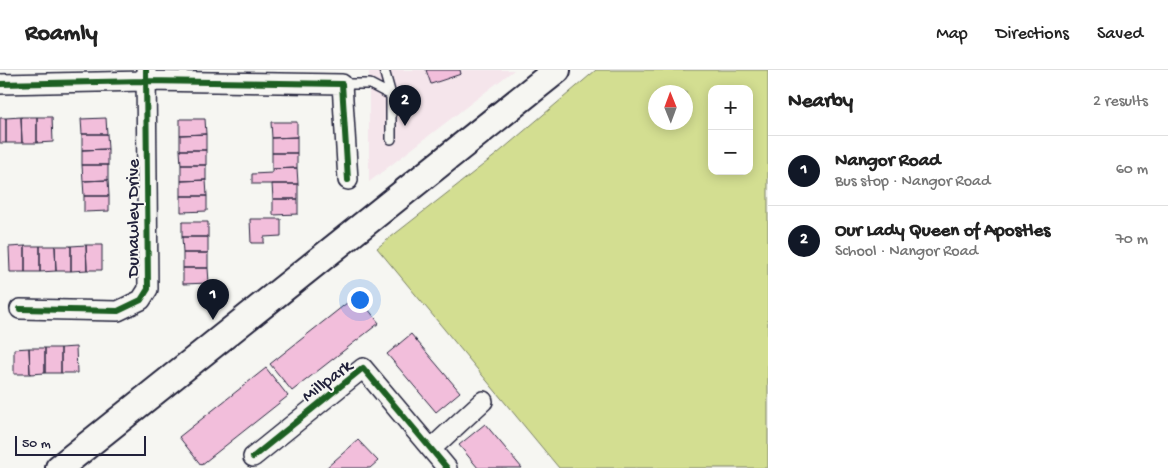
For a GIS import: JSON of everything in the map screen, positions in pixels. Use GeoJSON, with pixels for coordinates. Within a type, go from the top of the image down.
{"type":"FeatureCollection","features":[{"type":"Feature","properties":{"kind":"main road"},"geometry":{"type":"LineString","coordinates":[[59,468],[557,70]]}},
{"type":"Feature","properties":{"kind":"street"},"geometry":{"type":"LineString","coordinates":[[0,84],[146,76],[342,84],[348,180]]}},
{"type":"Feature","properties":{"kind":"street","name":"Dunawley Drive"},"geometry":{"type":"LineString","coordinates":[[20,309],[118,311],[141,300],[148,289],[146,76]]}},
{"type":"Feature","properties":{"kind":"street","name":"Millpark"},"geometry":{"type":"LineString","coordinates":[[253,457],[363,368],[447,468]]}},
{"type":"Feature","properties":{"kind":"street"},"geometry":{"type":"LineString","coordinates":[[431,449],[483,401]]}},
{"type":"Feature","properties":{"kind":"lane"},"geometry":{"type":"LineString","coordinates":[[384,70],[391,95],[392,139]]}},
{"type":"Feature","properties":{"kind":"lane"},"geometry":{"type":"LineString","coordinates":[[342,84],[370,84],[391,95]]}},
{"type":"Feature","properties":{"kind":"shaded area"},"geometry":{"type":"Polygon","coordinates":[[[369,70],[514,70],[369,182],[369,70]]]}},
{"type":"Feature","properties":{"kind":"green space"},"geometry":{"type":"Polygon","coordinates":[[[596,70],[768,70],[768,468],[559,468],[377,248],[497,154],[596,70]]]}},
{"type":"Feature","properties":{"kind":"building"},"geometry":{"type":"Polygon","coordinates":[[[426,70],[460,70],[461,74],[431,84],[426,70]]]}},
{"type":"Feature","properties":{"kind":"building"},"geometry":{"type":"Polygon","coordinates":[[[21,117],[22,143],[6,143],[6,118],[21,117]]]}},
{"type":"Feature","properties":{"kind":"building"},"geometry":{"type":"Polygon","coordinates":[[[21,117],[37,117],[37,143],[22,143],[21,117]]]}},
{"type":"Feature","properties":{"kind":"building"},"geometry":{"type":"Polygon","coordinates":[[[37,117],[52,117],[53,142],[37,143],[37,117]]]}},
{"type":"Feature","properties":{"kind":"building"},"geometry":{"type":"Polygon","coordinates":[[[0,118],[6,118],[6,143],[0,143],[0,118]]]}},
{"type":"Feature","properties":{"kind":"building"},"geometry":{"type":"Polygon","coordinates":[[[106,118],[107,134],[82,134],[81,119],[106,118]]]}},
{"type":"Feature","properties":{"kind":"building"},"geometry":{"type":"Polygon","coordinates":[[[180,119],[205,119],[206,134],[180,135],[180,119]]]}},
{"type":"Feature","properties":{"kind":"building"},"geometry":{"type":"Polygon","coordinates":[[[271,122],[297,122],[297,137],[272,138],[271,122]]]}},
{"type":"Feature","properties":{"kind":"building"},"geometry":{"type":"Polygon","coordinates":[[[82,134],[107,134],[108,149],[82,150],[82,134]]]}},
{"type":"Feature","properties":{"kind":"building"},"geometry":{"type":"Polygon","coordinates":[[[206,134],[206,150],[180,150],[180,135],[206,134]]]}},
{"type":"Feature","properties":{"kind":"building"},"geometry":{"type":"Polygon","coordinates":[[[297,137],[297,153],[272,153],[272,138],[297,137]]]}},
{"type":"Feature","properties":{"kind":"building"},"geometry":{"type":"Polygon","coordinates":[[[108,149],[108,165],[82,165],[82,150],[108,149]]]}},
{"type":"Feature","properties":{"kind":"building"},"geometry":{"type":"Polygon","coordinates":[[[180,150],[206,150],[206,165],[181,165],[180,150]]]}},
{"type":"Feature","properties":{"kind":"building"},"geometry":{"type":"Polygon","coordinates":[[[272,153],[297,153],[297,168],[272,169],[272,153]]]}},
{"type":"Feature","properties":{"kind":"building"},"geometry":{"type":"Polygon","coordinates":[[[82,165],[108,165],[108,180],[83,181],[82,165]]]}},
{"type":"Feature","properties":{"kind":"building"},"geometry":{"type":"Polygon","coordinates":[[[181,165],[206,165],[206,180],[181,181],[181,165]]]}},
{"type":"Feature","properties":{"kind":"building"},"geometry":{"type":"Polygon","coordinates":[[[297,168],[298,184],[252,184],[252,174],[272,173],[272,169],[297,168]]]}},
{"type":"Feature","properties":{"kind":"building"},"geometry":{"type":"Polygon","coordinates":[[[108,180],[109,196],[84,196],[83,181],[108,180]]]}},
{"type":"Feature","properties":{"kind":"building"},"geometry":{"type":"Polygon","coordinates":[[[206,180],[207,196],[181,196],[181,181],[206,180]]]}},
{"type":"Feature","properties":{"kind":"building"},"geometry":{"type":"Polygon","coordinates":[[[272,184],[298,184],[298,199],[273,199],[272,184]]]}},
{"type":"Feature","properties":{"kind":"building"},"geometry":{"type":"Polygon","coordinates":[[[84,196],[109,196],[109,211],[84,212],[84,196]]]}},
{"type":"Feature","properties":{"kind":"building"},"geometry":{"type":"Polygon","coordinates":[[[181,196],[207,196],[207,211],[181,212],[181,196]]]}},
{"type":"Feature","properties":{"kind":"building"},"geometry":{"type":"Polygon","coordinates":[[[273,199],[298,199],[298,214],[273,215],[273,199]]]}},
{"type":"Feature","properties":{"kind":"building"},"geometry":{"type":"Polygon","coordinates":[[[250,219],[281,219],[281,236],[264,237],[264,243],[251,243],[250,219]]]}},
{"type":"Feature","properties":{"kind":"building"},"geometry":{"type":"Polygon","coordinates":[[[182,222],[208,222],[208,237],[182,237],[182,222]]]}},
{"type":"Feature","properties":{"kind":"building"},"geometry":{"type":"Polygon","coordinates":[[[182,237],[208,237],[208,253],[183,253],[182,237]]]}},
{"type":"Feature","properties":{"kind":"building"},"geometry":{"type":"Polygon","coordinates":[[[86,245],[102,245],[102,270],[87,270],[86,245]]]}},
{"type":"Feature","properties":{"kind":"building"},"geometry":{"type":"Polygon","coordinates":[[[86,245],[87,270],[71,271],[71,246],[86,245]]]}},
{"type":"Feature","properties":{"kind":"building"},"geometry":{"type":"Polygon","coordinates":[[[25,246],[40,246],[40,272],[25,272],[25,246]]]}},
{"type":"Feature","properties":{"kind":"building"},"geometry":{"type":"Polygon","coordinates":[[[25,246],[25,272],[10,272],[9,247],[25,246]]]}},
{"type":"Feature","properties":{"kind":"building"},"geometry":{"type":"Polygon","coordinates":[[[40,246],[55,246],[56,271],[40,272],[40,246]]]}},
{"type":"Feature","properties":{"kind":"building"},"geometry":{"type":"Polygon","coordinates":[[[55,246],[71,246],[71,271],[56,271],[55,246]]]}},
{"type":"Feature","properties":{"kind":"building"},"geometry":{"type":"Polygon","coordinates":[[[183,253],[208,253],[208,268],[183,268],[183,253]]]}},
{"type":"Feature","properties":{"kind":"building"},"geometry":{"type":"Polygon","coordinates":[[[183,268],[208,268],[209,283],[183,284],[183,268]]]}},
{"type":"Feature","properties":{"kind":"building"},"geometry":{"type":"Polygon","coordinates":[[[357,295],[379,323],[292,391],[270,364],[357,295]]]}},
{"type":"Feature","properties":{"kind":"building"},"geometry":{"type":"Polygon","coordinates":[[[411,334],[460,392],[436,412],[387,354],[411,334]]]}},
{"type":"Feature","properties":{"kind":"building"},"geometry":{"type":"Polygon","coordinates":[[[76,347],[77,373],[61,373],[61,348],[76,347]]]}},
{"type":"Feature","properties":{"kind":"building"},"geometry":{"type":"Polygon","coordinates":[[[29,348],[30,374],[14,374],[14,349],[29,348]]]}},
{"type":"Feature","properties":{"kind":"building"},"geometry":{"type":"Polygon","coordinates":[[[29,348],[45,348],[45,373],[30,374],[29,348]]]}},
{"type":"Feature","properties":{"kind":"building"},"geometry":{"type":"Polygon","coordinates":[[[45,348],[61,348],[61,373],[45,373],[45,348]]]}},
{"type":"Feature","properties":{"kind":"building"},"geometry":{"type":"Polygon","coordinates":[[[266,368],[288,396],[201,465],[179,437],[266,368]]]}},
{"type":"Feature","properties":{"kind":"building"},"geometry":{"type":"Polygon","coordinates":[[[485,424],[522,468],[478,468],[459,445],[485,424]]]}},
{"type":"Feature","properties":{"kind":"building"},"geometry":{"type":"Polygon","coordinates":[[[358,440],[378,461],[370,468],[326,468],[358,440]]]}},
{"type":"Feature","properties":{"kind":"cycle path"},"geometry":{"type":"LineString","coordinates":[[20,309],[118,311],[141,300],[148,289],[146,70]]}},
{"type":"Feature","properties":{"kind":"cycle path"},"geometry":{"type":"LineString","coordinates":[[0,84],[146,81],[342,84],[348,180]]}},
{"type":"Feature","properties":{"kind":"cycle path"},"geometry":{"type":"LineString","coordinates":[[253,457],[363,368],[447,468]]}},
{"type":"Feature","properties":{"kind":"place","name":"Our Lady Queen of Apostles"},"geometry":{"type":"Point","coordinates":[405,126]}},
{"type":"Feature","properties":{"kind":"place","name":"Nangor Road"},"geometry":{"type":"Point","coordinates":[213,320]}}]}
